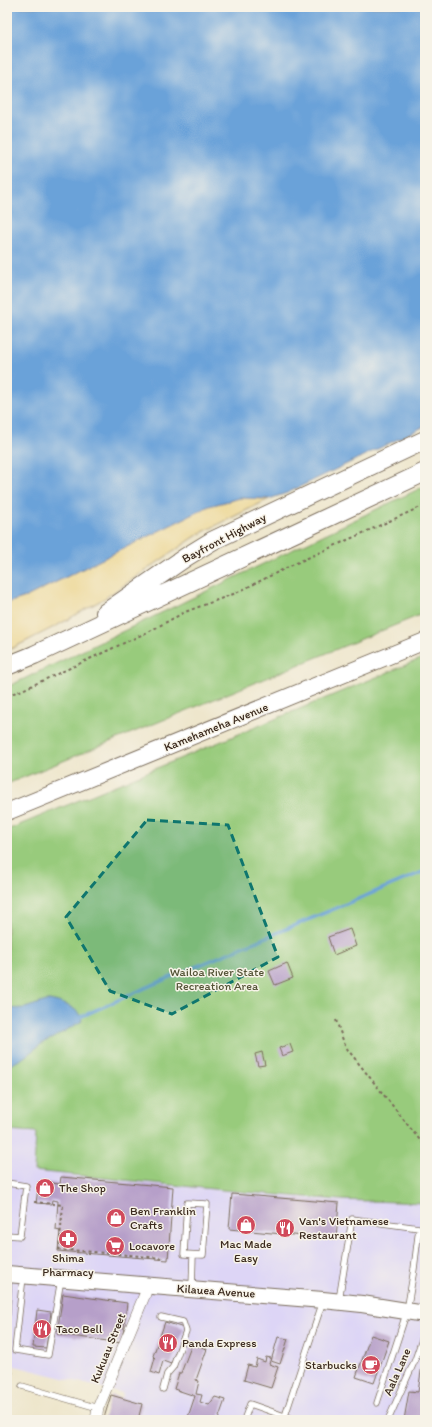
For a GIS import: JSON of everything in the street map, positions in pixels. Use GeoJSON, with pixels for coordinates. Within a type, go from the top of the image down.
{"type":"FeatureCollection","features":[{"type":"Feature","properties":{"kind":"main road","name":"Bayfront Highway"},"geometry":{"type":"LineString","coordinates":[[34,655],[99,617],[202,547],[425,440]]}},
{"type":"Feature","properties":{"kind":"main road","name":"Bayfront Highway"},"geometry":{"type":"LineString","coordinates":[[7,666],[34,655],[425,472]]}},
{"type":"Feature","properties":{"kind":"main road","name":"Kamehameha Avenue"},"geometry":{"type":"LineString","coordinates":[[7,812],[425,641]]}},
{"type":"Feature","properties":{"kind":"main road","name":"Kilauea Avenue"},"geometry":{"type":"LineString","coordinates":[[13,1275],[331,1301],[425,1314]]}},
{"type":"Feature","properties":{"kind":"street","name":"Kukuau Street"},"geometry":{"type":"LineString","coordinates":[[96,1420],[98,1408],[147,1286]]}},
{"type":"Feature","properties":{"kind":"lane"},"geometry":{"type":"LineString","coordinates":[[7,1183],[26,1186],[20,1236],[7,1235]]}},
{"type":"Feature","properties":{"kind":"lane"},"geometry":{"type":"LineString","coordinates":[[187,1203],[206,1204],[203,1255],[193,1255],[184,1254],[187,1203]]}},
{"type":"Feature","properties":{"kind":"lane"},"geometry":{"type":"LineString","coordinates":[[285,1416],[331,1301],[352,1219],[419,1228],[407,1311],[377,1403]]}},
{"type":"Feature","properties":{"kind":"lane"},"geometry":{"type":"LineString","coordinates":[[192,1289],[193,1255]]}},
{"type":"Feature","properties":{"kind":"lane"},"geometry":{"type":"LineString","coordinates":[[13,1275],[16,1350],[48,1355],[61,1279]]}},
{"type":"Feature","properties":{"kind":"lane"},"geometry":{"type":"LineString","coordinates":[[7,1314],[13,1275]]}},
{"type":"Feature","properties":{"kind":"lane"},"geometry":{"type":"LineString","coordinates":[[161,1317],[183,1322],[186,1331],[163,1389]]}},
{"type":"Feature","properties":{"kind":"lane","name":"Aala Lane"},"geometry":{"type":"LineString","coordinates":[[388,1420],[415,1360],[425,1331]]}},
{"type":"Feature","properties":{"kind":"lane"},"geometry":{"type":"LineString","coordinates":[[22,1386],[98,1408]]}},
{"type":"Feature","properties":{"kind":"lane"},"geometry":{"type":"LineString","coordinates":[[244,1420],[250,1404],[296,1420]]}},
{"type":"Feature","properties":{"kind":"path"},"geometry":{"type":"LineString","coordinates":[[7,695],[20,691],[140,636],[185,612],[236,592],[425,505]]}},
{"type":"Feature","properties":{"kind":"path"},"geometry":{"type":"LineString","coordinates":[[336,1020],[348,1050],[419,1139],[425,1144]]}},
{"type":"Feature","properties":{"kind":"path"},"geometry":{"type":"LineString","coordinates":[[34,1202],[63,1205],[59,1249],[163,1258]]}},
{"type":"Feature","properties":{"kind":"highlighted area"},"geometry":{"type":"Polygon","coordinates":[[[147,820],[228,825],[278,957],[172,1014],[110,991],[66,917],[147,820]]]}},
{"type":"Feature","properties":{"kind":"shaded area"},"geometry":{"type":"Polygon","coordinates":[[[7,1131],[36,1133],[34,1170],[233,1191],[340,1200],[425,1203],[425,1420],[116,1420],[123,1393],[7,1364],[7,1131]]]}},
{"type":"Feature","properties":{"kind":"green space"},"geometry":{"type":"Polygon","coordinates":[[[425,486],[425,613],[7,784],[7,687],[425,486]]]}},
{"type":"Feature","properties":{"kind":"green space","name":"Wailoa River State Recreation Area"},"geometry":{"type":"Polygon","coordinates":[[[425,657],[425,1203],[340,1200],[34,1171],[36,1133],[7,1131],[7,830],[425,657]]]}},
{"type":"Feature","properties":{"kind":"sand"},"geometry":{"type":"Polygon","coordinates":[[[240,498],[269,499],[199,534],[105,598],[58,625],[7,651],[7,603],[26,597],[209,506],[240,498]]]}},
{"type":"Feature","properties":{"kind":"water"},"geometry":{"type":"Polygon","coordinates":[[[7,7],[425,7],[425,426],[287,493],[269,499],[240,498],[209,506],[26,597],[7,603],[7,7]]]}},
{"type":"Feature","properties":{"kind":"water"},"geometry":{"type":"Polygon","coordinates":[[[49,1000],[59,1002],[74,1009],[78,1012],[82,1021],[44,1042],[23,1058],[7,1067],[7,1009],[25,1008],[49,1000]]]}},
{"type":"Feature","properties":{"kind":"building"},"geometry":{"type":"Polygon","coordinates":[[[350,929],[356,946],[334,955],[328,937],[350,929]]]}},
{"type":"Feature","properties":{"kind":"building"},"geometry":{"type":"Polygon","coordinates":[[[287,963],[293,978],[275,985],[269,971],[287,963]]]}},
{"type":"Feature","properties":{"kind":"building"},"geometry":{"type":"Polygon","coordinates":[[[290,1044],[293,1052],[282,1056],[279,1048],[290,1044]]]}},
{"type":"Feature","properties":{"kind":"building"},"geometry":{"type":"Polygon","coordinates":[[[262,1052],[265,1065],[258,1066],[255,1054],[262,1052]]]}},
{"type":"Feature","properties":{"kind":"building"},"geometry":{"type":"Polygon","coordinates":[[[61,1177],[173,1187],[168,1260],[58,1251],[60,1231],[56,1230],[58,1201],[52,1200],[51,1204],[36,1203],[39,1182],[60,1184],[61,1177]]]}},
{"type":"Feature","properties":{"kind":"building"},"geometry":{"type":"Polygon","coordinates":[[[232,1194],[339,1203],[336,1239],[229,1229],[232,1194]]]}},
{"type":"Feature","properties":{"kind":"building"},"geometry":{"type":"Polygon","coordinates":[[[63,1294],[127,1303],[122,1343],[57,1334],[63,1294]]]}},
{"type":"Feature","properties":{"kind":"building","name":"Taco Bell"},"geometry":{"type":"Polygon","coordinates":[[[37,1310],[51,1312],[46,1348],[33,1347],[37,1310]]]}},
{"type":"Feature","properties":{"kind":"building","name":"Panda Express"},"geometry":{"type":"Polygon","coordinates":[[[165,1322],[184,1328],[171,1364],[163,1361],[159,1375],[151,1372],[155,1358],[153,1356],[165,1322]]]}},
{"type":"Feature","properties":{"kind":"building","name":"Starbucks"},"geometry":{"type":"Polygon","coordinates":[[[371,1335],[389,1341],[374,1383],[356,1377],[371,1335]]]}},
{"type":"Feature","properties":{"kind":"building"},"geometry":{"type":"Polygon","coordinates":[[[278,1337],[288,1339],[280,1364],[271,1361],[278,1337]]]}},
{"type":"Feature","properties":{"kind":"building"},"geometry":{"type":"Polygon","coordinates":[[[192,1344],[207,1349],[196,1380],[199,1381],[196,1394],[202,1395],[200,1402],[209,1405],[215,1397],[225,1400],[218,1420],[187,1420],[195,1396],[174,1389],[179,1373],[181,1373],[192,1344]]]}},
{"type":"Feature","properties":{"kind":"building"},"geometry":{"type":"Polygon","coordinates":[[[424,1351],[425,1420],[404,1420],[409,1391],[418,1392],[424,1351]]]}},
{"type":"Feature","properties":{"kind":"building"},"geometry":{"type":"Polygon","coordinates":[[[266,1357],[271,1358],[269,1364],[278,1367],[271,1388],[244,1380],[248,1365],[255,1367],[257,1359],[265,1362],[266,1357]]]}},
{"type":"Feature","properties":{"kind":"building"},"geometry":{"type":"Polygon","coordinates":[[[7,1370],[13,1372],[7,1392],[7,1370]]]}},
{"type":"Feature","properties":{"kind":"building"},"geometry":{"type":"Polygon","coordinates":[[[111,1395],[142,1404],[138,1420],[110,1420],[104,1418],[111,1395]]]}},
{"type":"Feature","properties":{"kind":"waterway"},"geometry":{"type":"LineString","coordinates":[[78,1018],[152,985],[425,871]]}},
{"type":"Feature","properties":{"kind":"place","name":"The Shop"},"geometry":{"type":"Point","coordinates":[45,1188]}},
{"type":"Feature","properties":{"kind":"place","name":"Ben Franklin Crafts"},"geometry":{"type":"Point","coordinates":[116,1218]}},
{"type":"Feature","properties":{"kind":"place","name":"Mac Made Easy"},"geometry":{"type":"Point","coordinates":[246,1225]}},
{"type":"Feature","properties":{"kind":"place","name":"Van's Vietnamese Restaurant"},"geometry":{"type":"Point","coordinates":[285,1228]}},
{"type":"Feature","properties":{"kind":"place","name":"Shima Pharmacy"},"geometry":{"type":"Point","coordinates":[68,1239]}},
{"type":"Feature","properties":{"kind":"place","name":"Locavore"},"geometry":{"type":"Point","coordinates":[115,1246]}},
{"type":"Feature","properties":{"kind":"place","name":"Taco Bell"},"geometry":{"type":"Point","coordinates":[42,1329]}},
{"type":"Feature","properties":{"kind":"place","name":"Panda Express"},"geometry":{"type":"Point","coordinates":[168,1343]}},
{"type":"Feature","properties":{"kind":"place","name":"Starbucks"},"geometry":{"type":"Point","coordinates":[371,1365]}}]}
